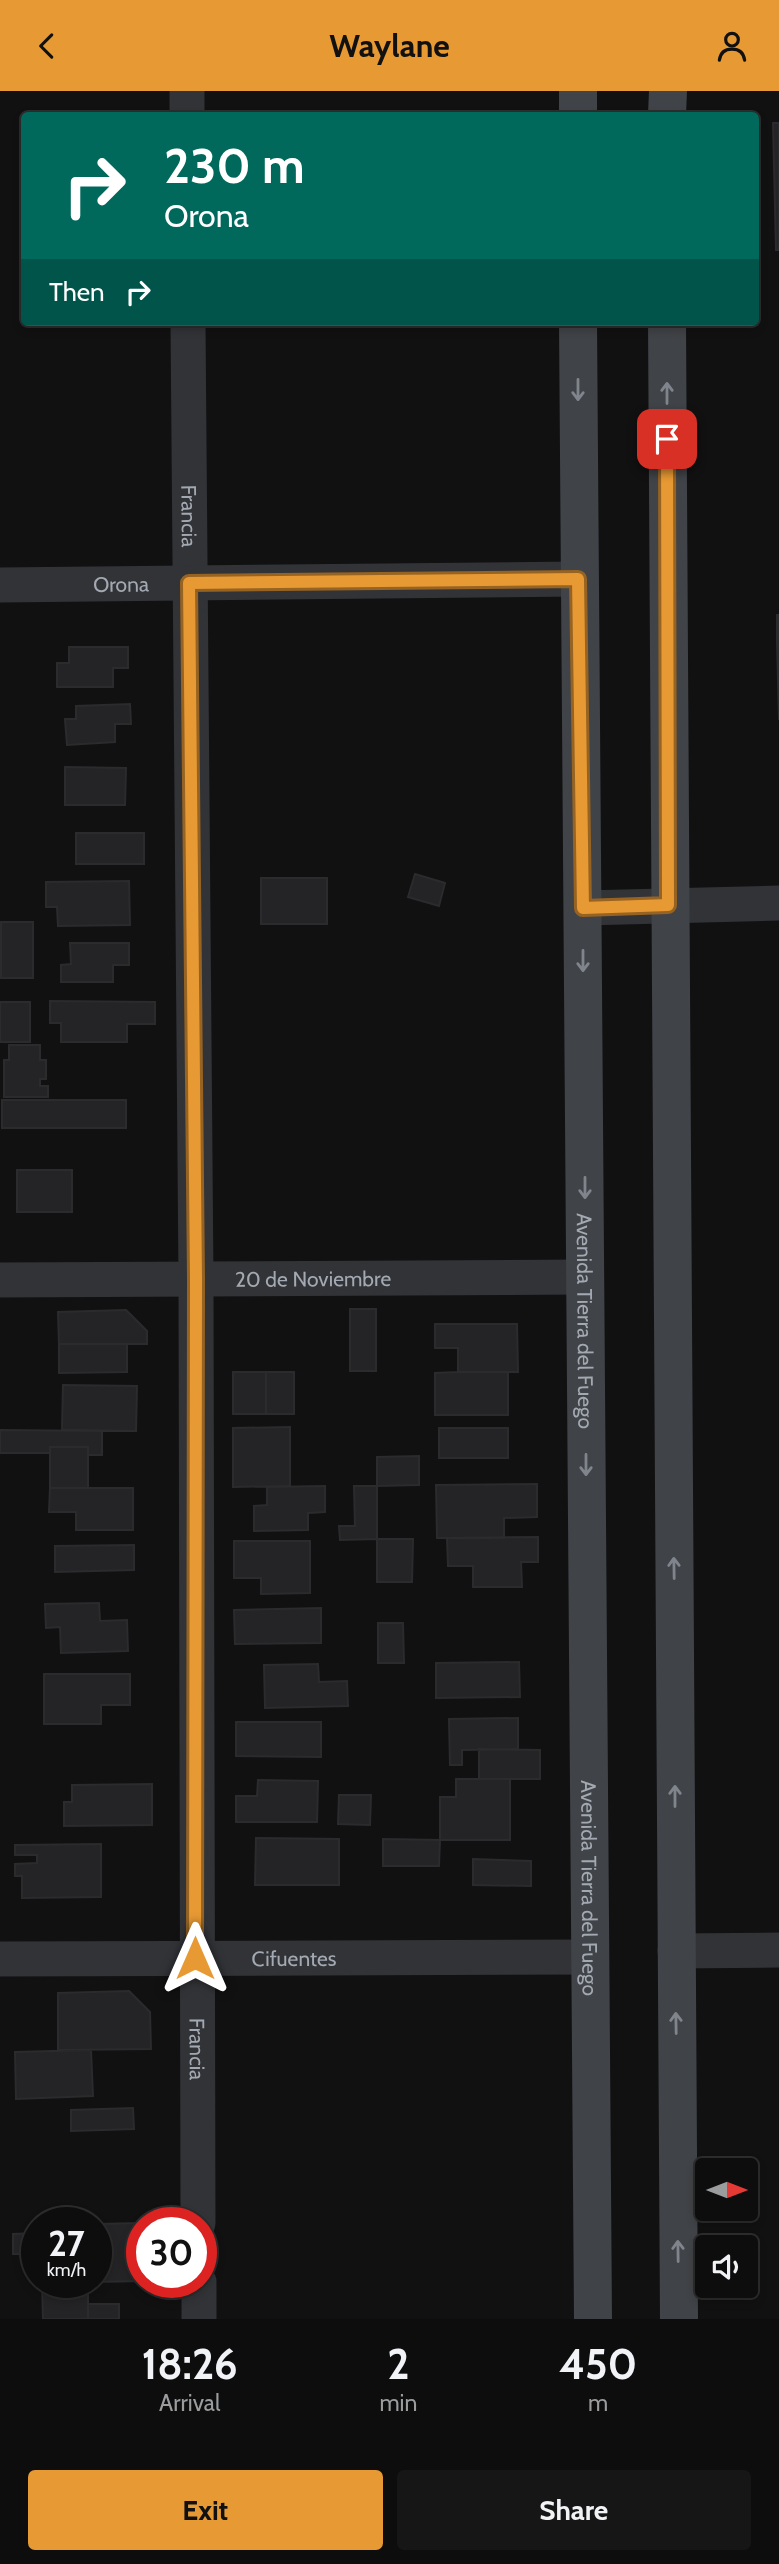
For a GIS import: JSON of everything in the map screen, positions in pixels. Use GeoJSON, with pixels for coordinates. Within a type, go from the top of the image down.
{"type":"FeatureCollection","features":[{"type":"Feature","properties":{"kind":"street"},"geometry":{"type":"LineString","coordinates":[[187,91],[187,112]]}},
{"type":"Feature","properties":{"kind":"street"},"geometry":{"type":"LineString","coordinates":[[578,91],[578,112]]}},
{"type":"Feature","properties":{"kind":"street"},"geometry":{"type":"LineString","coordinates":[[667,91],[667,112]]}},
{"type":"Feature","properties":{"kind":"street","name":"Francia"},"geometry":{"type":"LineString","coordinates":[[188,326],[196,1279],[195,1958],[198,2207]]}},
{"type":"Feature","properties":{"kind":"street","name":"Avenida Tierra del Fuego"},"geometry":{"type":"LineString","coordinates":[[578,326],[593,2319]]}},
{"type":"Feature","properties":{"kind":"street"},"geometry":{"type":"LineString","coordinates":[[667,326],[668,905],[679,2319]]}},
{"type":"Feature","properties":{"kind":"street","name":"Orona"},"geometry":{"type":"LineString","coordinates":[[0,585],[578,579]]}},
{"type":"Feature","properties":{"kind":"street"},"geometry":{"type":"LineString","coordinates":[[583,908],[779,903]]}},
{"type":"Feature","properties":{"kind":"street","name":"20 de Noviembre"},"geometry":{"type":"LineString","coordinates":[[0,1280],[585,1277]]}},
{"type":"Feature","properties":{"kind":"street"},"geometry":{"type":"LineString","coordinates":[[675,1951],[779,1950]]}},
{"type":"Feature","properties":{"kind":"street","name":"Cifuentes"},"geometry":{"type":"LineString","coordinates":[[0,1959],[589,1957]]}},
{"type":"Feature","properties":{"kind":"street"},"geometry":{"type":"LineString","coordinates":[[199,2298],[199,2319]]}},
{"type":"Feature","properties":{"kind":"building"},"geometry":{"type":"Polygon","coordinates":[[[773,123],[779,123],[779,250],[776,250],[773,123]]]}},
{"type":"Feature","properties":{"kind":"building"},"geometry":{"type":"Polygon","coordinates":[[[779,615],[779,720],[777,642],[779,615]]]}},
{"type":"Feature","properties":{"kind":"building"},"geometry":{"type":"Polygon","coordinates":[[[69,647],[128,647],[128,668],[113,668],[113,687],[57,687],[57,663],[69,663],[69,647]]]}},
{"type":"Feature","properties":{"kind":"building"},"geometry":{"type":"Polygon","coordinates":[[[130,704],[131,724],[115,724],[115,742],[67,745],[65,719],[76,719],[76,706],[130,704]]]}},
{"type":"Feature","properties":{"kind":"building"},"geometry":{"type":"Polygon","coordinates":[[[65,767],[126,768],[125,805],[65,805],[65,767]]]}},
{"type":"Feature","properties":{"kind":"building"},"geometry":{"type":"Polygon","coordinates":[[[76,833],[144,833],[144,864],[76,864],[76,833]]]}},
{"type":"Feature","properties":{"kind":"building"},"geometry":{"type":"Polygon","coordinates":[[[415,874],[445,883],[439,906],[408,897],[415,874]]]}},
{"type":"Feature","properties":{"kind":"building"},"geometry":{"type":"Polygon","coordinates":[[[261,878],[327,878],[327,924],[261,924],[261,878]]]}},
{"type":"Feature","properties":{"kind":"building"},"geometry":{"type":"Polygon","coordinates":[[[129,881],[130,925],[58,926],[57,907],[46,907],[46,882],[129,881]]]}},
{"type":"Feature","properties":{"kind":"building"},"geometry":{"type":"Polygon","coordinates":[[[1,922],[33,922],[33,978],[1,978],[1,922]]]}},
{"type":"Feature","properties":{"kind":"building"},"geometry":{"type":"Polygon","coordinates":[[[70,943],[129,943],[129,965],[113,965],[113,982],[61,982],[61,965],[71,964],[70,943]]]}},
{"type":"Feature","properties":{"kind":"building"},"geometry":{"type":"Polygon","coordinates":[[[50,1001],[155,1002],[155,1024],[127,1024],[127,1042],[61,1042],[61,1023],[50,1023],[50,1001]]]}},
{"type":"Feature","properties":{"kind":"building"},"geometry":{"type":"Polygon","coordinates":[[[0,1002],[30,1002],[30,1042],[0,1042],[0,1002]]]}},
{"type":"Feature","properties":{"kind":"building"},"geometry":{"type":"Polygon","coordinates":[[[9,1045],[40,1045],[40,1060],[46,1060],[46,1079],[40,1079],[40,1086],[48,1086],[48,1097],[4,1097],[4,1060],[9,1060],[9,1045]]]}},
{"type":"Feature","properties":{"kind":"building"},"geometry":{"type":"Polygon","coordinates":[[[2,1100],[126,1100],[126,1128],[2,1128],[2,1100]]]}},
{"type":"Feature","properties":{"kind":"building"},"geometry":{"type":"Polygon","coordinates":[[[17,1170],[72,1170],[72,1212],[17,1212],[17,1170]]]}},
{"type":"Feature","properties":{"kind":"building"},"geometry":{"type":"Polygon","coordinates":[[[350,1309],[376,1309],[376,1371],[350,1371],[350,1309]]]}},
{"type":"Feature","properties":{"kind":"building"},"geometry":{"type":"Polygon","coordinates":[[[126,1310],[147,1331],[147,1344],[59,1344],[58,1312],[126,1310]]]}},
{"type":"Feature","properties":{"kind":"building"},"geometry":{"type":"Polygon","coordinates":[[[435,1324],[517,1324],[518,1372],[458,1372],[458,1348],[435,1348],[435,1324]]]}},
{"type":"Feature","properties":{"kind":"building"},"geometry":{"type":"Polygon","coordinates":[[[59,1344],[127,1344],[127,1372],[59,1373],[59,1344]]]}},
{"type":"Feature","properties":{"kind":"building"},"geometry":{"type":"Polygon","coordinates":[[[233,1372],[266,1372],[266,1414],[233,1414],[233,1372]]]}},
{"type":"Feature","properties":{"kind":"building"},"geometry":{"type":"Polygon","coordinates":[[[266,1372],[294,1372],[294,1414],[266,1414],[266,1372]]]}},
{"type":"Feature","properties":{"kind":"building"},"geometry":{"type":"Polygon","coordinates":[[[508,1372],[508,1415],[435,1415],[435,1373],[508,1372]]]}},
{"type":"Feature","properties":{"kind":"building"},"geometry":{"type":"Polygon","coordinates":[[[63,1385],[137,1386],[136,1431],[62,1430],[63,1385]]]}},
{"type":"Feature","properties":{"kind":"building"},"geometry":{"type":"Polygon","coordinates":[[[290,1427],[290,1486],[233,1487],[233,1428],[290,1427]]]}},
{"type":"Feature","properties":{"kind":"building"},"geometry":{"type":"Polygon","coordinates":[[[439,1428],[508,1428],[508,1458],[439,1458],[439,1428]]]}},
{"type":"Feature","properties":{"kind":"building"},"geometry":{"type":"Polygon","coordinates":[[[0,1430],[102,1431],[102,1455],[88,1455],[88,1447],[50,1447],[50,1453],[0,1453],[0,1430]]]}},
{"type":"Feature","properties":{"kind":"building"},"geometry":{"type":"Polygon","coordinates":[[[50,1447],[88,1447],[88,1488],[50,1488],[50,1447]]]}},
{"type":"Feature","properties":{"kind":"building"},"geometry":{"type":"Polygon","coordinates":[[[419,1456],[419,1485],[377,1486],[377,1457],[419,1456]]]}},
{"type":"Feature","properties":{"kind":"building"},"geometry":{"type":"Polygon","coordinates":[[[537,1484],[537,1517],[504,1518],[504,1538],[437,1538],[436,1485],[537,1484]]]}},
{"type":"Feature","properties":{"kind":"building"},"geometry":{"type":"Polygon","coordinates":[[[325,1486],[325,1512],[308,1513],[308,1530],[254,1531],[254,1506],[267,1505],[267,1487],[325,1486]]]}},
{"type":"Feature","properties":{"kind":"building"},"geometry":{"type":"Polygon","coordinates":[[[354,1486],[377,1486],[377,1539],[340,1540],[339,1526],[355,1526],[354,1486]]]}},
{"type":"Feature","properties":{"kind":"building"},"geometry":{"type":"Polygon","coordinates":[[[50,1488],[133,1488],[133,1530],[76,1530],[76,1512],[49,1512],[50,1488]]]}},
{"type":"Feature","properties":{"kind":"building"},"geometry":{"type":"Polygon","coordinates":[[[538,1537],[538,1562],[521,1562],[522,1587],[473,1587],[473,1566],[448,1566],[447,1538],[538,1537]]]}},
{"type":"Feature","properties":{"kind":"building"},"geometry":{"type":"Polygon","coordinates":[[[377,1539],[413,1539],[412,1582],[377,1582],[377,1539]]]}},
{"type":"Feature","properties":{"kind":"building"},"geometry":{"type":"Polygon","coordinates":[[[234,1541],[310,1541],[310,1593],[261,1594],[261,1578],[234,1578],[234,1541]]]}},
{"type":"Feature","properties":{"kind":"building"},"geometry":{"type":"Polygon","coordinates":[[[134,1545],[134,1570],[55,1572],[55,1546],[134,1545]]]}},
{"type":"Feature","properties":{"kind":"building"},"geometry":{"type":"Polygon","coordinates":[[[99,1603],[100,1621],[127,1620],[128,1651],[61,1653],[60,1627],[46,1628],[45,1604],[99,1603]]]}},
{"type":"Feature","properties":{"kind":"building"},"geometry":{"type":"Polygon","coordinates":[[[321,1608],[321,1643],[235,1644],[234,1610],[321,1608]]]}},
{"type":"Feature","properties":{"kind":"building"},"geometry":{"type":"Polygon","coordinates":[[[378,1623],[403,1623],[404,1663],[378,1663],[378,1623]]]}},
{"type":"Feature","properties":{"kind":"building"},"geometry":{"type":"Polygon","coordinates":[[[519,1662],[520,1697],[436,1698],[436,1663],[519,1662]]]}},
{"type":"Feature","properties":{"kind":"building"},"geometry":{"type":"Polygon","coordinates":[[[318,1664],[319,1682],[347,1681],[348,1706],[265,1708],[264,1665],[318,1664]]]}},
{"type":"Feature","properties":{"kind":"building"},"geometry":{"type":"Polygon","coordinates":[[[44,1674],[130,1674],[130,1705],[101,1705],[101,1724],[44,1724],[44,1674]]]}},
{"type":"Feature","properties":{"kind":"building"},"geometry":{"type":"Polygon","coordinates":[[[518,1718],[518,1749],[462,1750],[462,1765],[450,1765],[449,1719],[518,1718]]]}},
{"type":"Feature","properties":{"kind":"building"},"geometry":{"type":"Polygon","coordinates":[[[236,1722],[321,1722],[321,1757],[236,1756],[236,1722]]]}},
{"type":"Feature","properties":{"kind":"building"},"geometry":{"type":"Polygon","coordinates":[[[479,1749],[540,1750],[540,1779],[479,1779],[479,1749]]]}},
{"type":"Feature","properties":{"kind":"building"},"geometry":{"type":"Polygon","coordinates":[[[456,1779],[510,1779],[510,1840],[440,1840],[440,1797],[456,1797],[456,1779]]]}},
{"type":"Feature","properties":{"kind":"building"},"geometry":{"type":"Polygon","coordinates":[[[258,1780],[318,1781],[317,1822],[236,1822],[236,1796],[257,1796],[258,1780]]]}},
{"type":"Feature","properties":{"kind":"building"},"geometry":{"type":"Polygon","coordinates":[[[152,1784],[152,1825],[64,1826],[64,1802],[72,1802],[72,1785],[152,1784]]]}},
{"type":"Feature","properties":{"kind":"building"},"geometry":{"type":"Polygon","coordinates":[[[339,1795],[371,1795],[370,1825],[338,1824],[339,1795]]]}},
{"type":"Feature","properties":{"kind":"building"},"geometry":{"type":"Polygon","coordinates":[[[256,1838],[339,1839],[339,1885],[255,1885],[256,1838]]]}},
{"type":"Feature","properties":{"kind":"building"},"geometry":{"type":"Polygon","coordinates":[[[383,1839],[440,1840],[439,1866],[383,1866],[383,1839]]]}},
{"type":"Feature","properties":{"kind":"building"},"geometry":{"type":"Polygon","coordinates":[[[101,1844],[101,1897],[22,1898],[22,1876],[15,1876],[15,1864],[37,1863],[37,1855],[15,1855],[15,1845],[101,1844]]]}},
{"type":"Feature","properties":{"kind":"building"},"geometry":{"type":"Polygon","coordinates":[[[473,1859],[531,1861],[531,1886],[473,1885],[473,1859]]]}},
{"type":"Feature","properties":{"kind":"building"},"geometry":{"type":"Polygon","coordinates":[[[129,1991],[150,2012],[151,2049],[58,2050],[58,1993],[129,1991]]]}},
{"type":"Feature","properties":{"kind":"building"},"geometry":{"type":"Polygon","coordinates":[[[91,2050],[93,2096],[16,2099],[15,2052],[91,2050]]]}},
{"type":"Feature","properties":{"kind":"building"},"geometry":{"type":"Polygon","coordinates":[[[133,2108],[134,2129],[71,2131],[71,2110],[133,2108]]]}},
{"type":"Feature","properties":{"kind":"building"},"geometry":{"type":"Polygon","coordinates":[[[126,2223],[126,2281],[112,2282],[112,2224],[126,2223]]]}},
{"type":"Feature","properties":{"kind":"building"},"geometry":{"type":"Polygon","coordinates":[[[13,2234],[21,2234],[21,2254],[13,2254],[13,2234]]]}},
{"type":"Feature","properties":{"kind":"building"},"geometry":{"type":"Polygon","coordinates":[[[42,2298],[88,2298],[88,2319],[43,2319],[42,2298]]]}},
{"type":"Feature","properties":{"kind":"building"},"geometry":{"type":"Polygon","coordinates":[[[88,2304],[119,2304],[119,2319],[88,2319],[88,2304]]]}},
{"type":"Feature","properties":{"kind":"route"},"geometry":{"type":"LineString","coordinates":[[195,1958],[196,1279],[189,583],[578,579],[583,908],[668,905],[667,439]]}}]}
